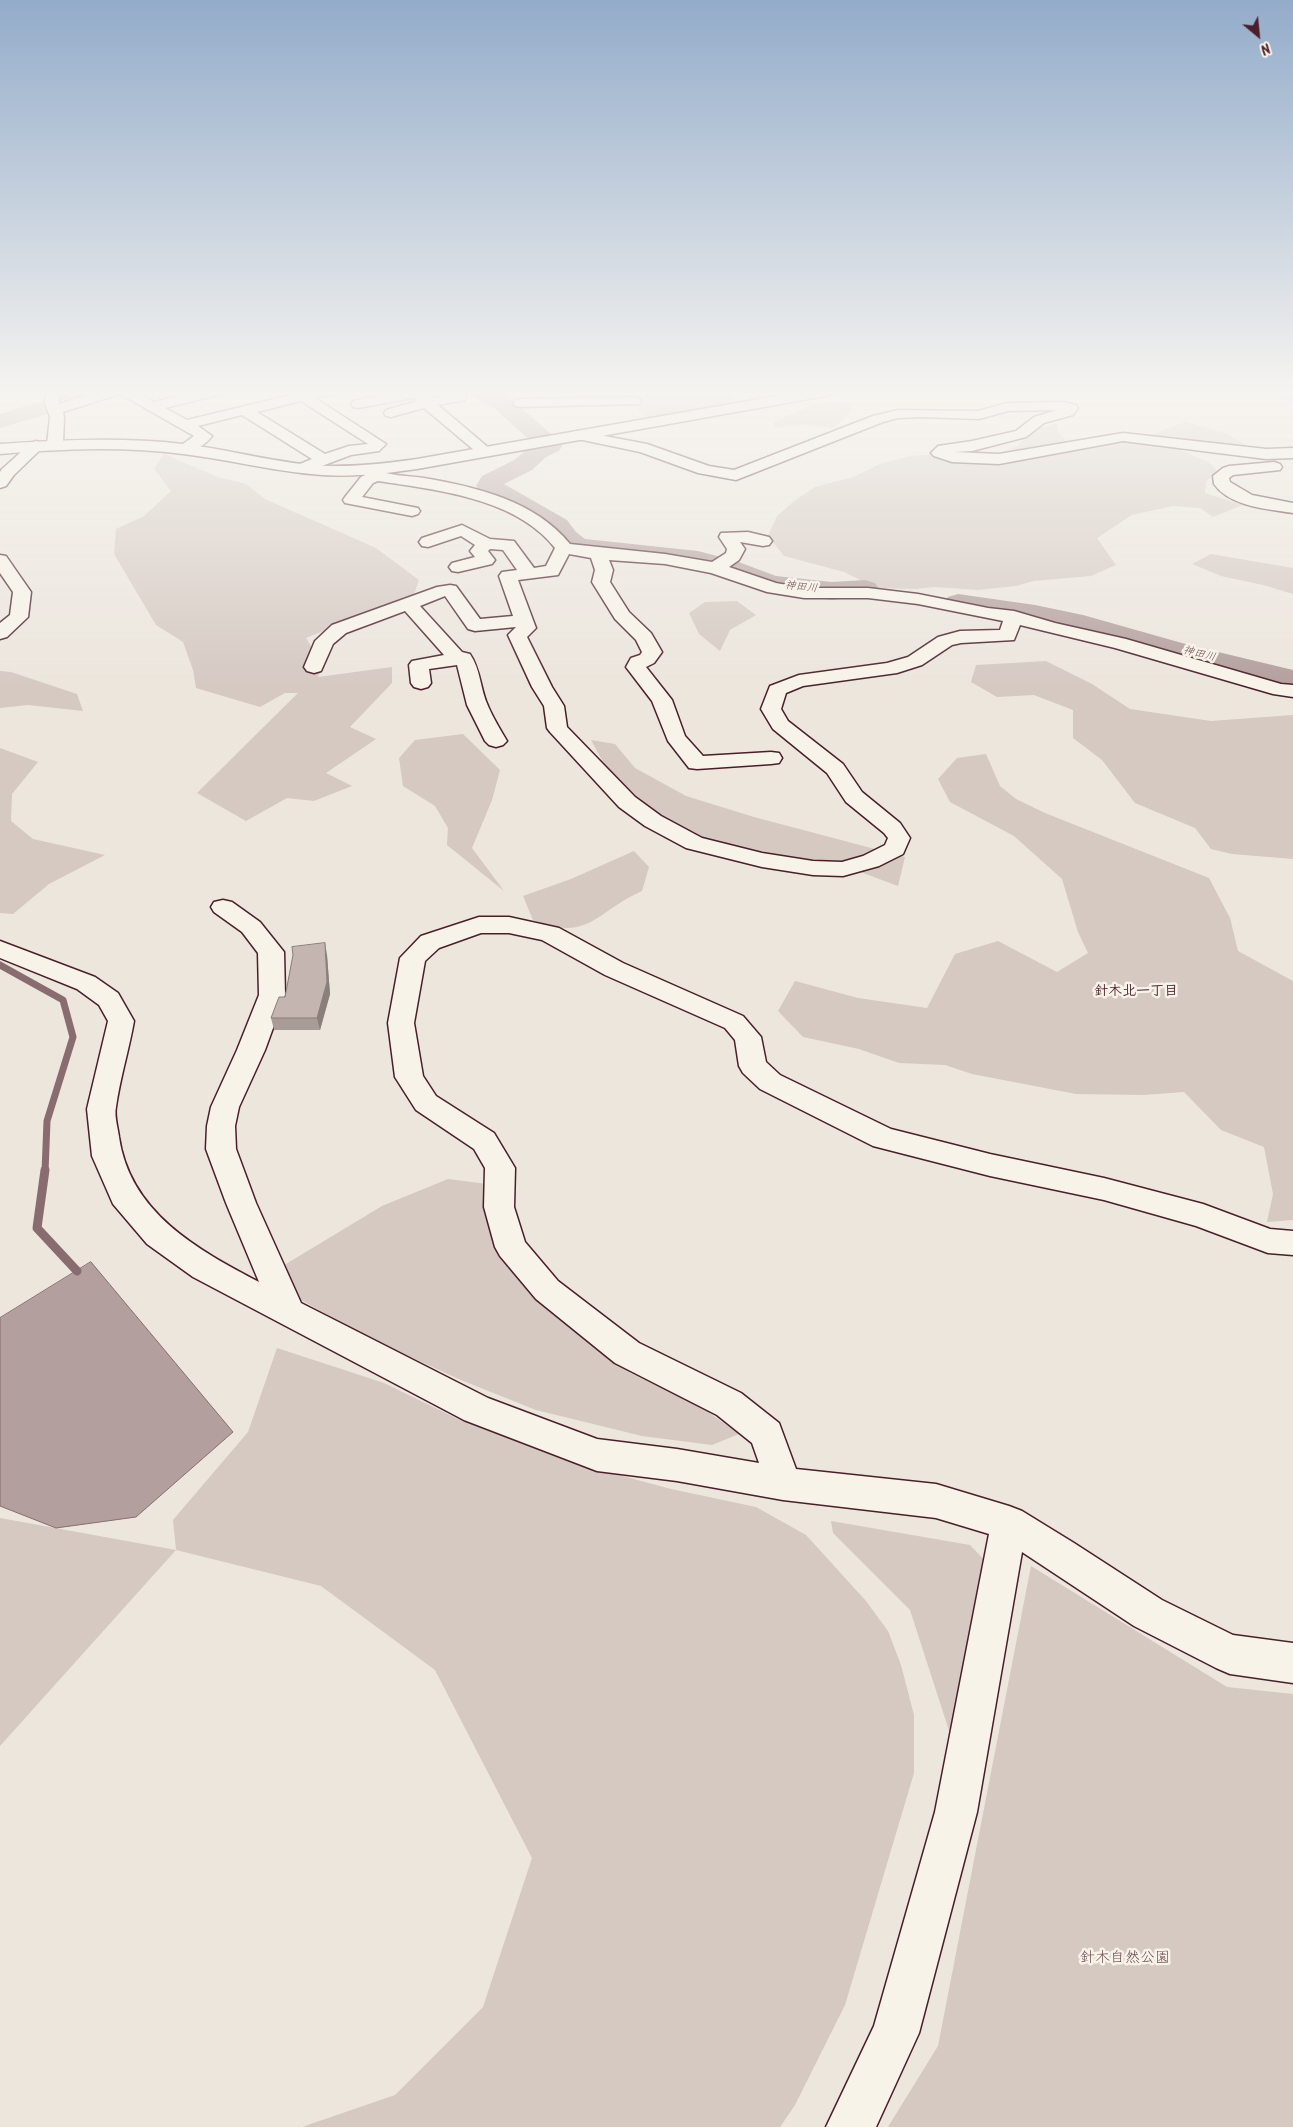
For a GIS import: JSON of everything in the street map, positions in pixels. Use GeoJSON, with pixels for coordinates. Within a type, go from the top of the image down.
{"type":"FeatureCollection","features":[{"type":"Feature","properties":{"kind":"street"},"geometry":{"type":"LineString","coordinates":[[359,490],[352,500],[412,511]]}},
{"type":"Feature","properties":{"kind":"street"},"geometry":{"type":"LineString","coordinates":[[457,490],[491,498],[538,523],[552,533],[564,548],[599,555],[665,559],[715,568],[773,588],[804,593],[868,593],[918,599],[988,614],[1014,616],[1051,628],[1119,643],[1280,690],[1293,691]]}},
{"type":"Feature","properties":{"kind":"street"},"geometry":{"type":"LineString","coordinates":[[1228,490],[1232,494],[1248,500],[1293,508]]}},
{"type":"Feature","properties":{"kind":"street"},"geometry":{"type":"LineString","coordinates":[[428,542],[462,530],[486,544],[508,545],[529,573]]}},
{"type":"Feature","properties":{"kind":"street"},"geometry":{"type":"LineString","coordinates":[[715,568],[732,556],[736,549],[727,538],[748,537],[763,541]]}},
{"type":"Feature","properties":{"kind":"street"},"geometry":{"type":"LineString","coordinates":[[458,567],[486,560],[479,551],[486,544]]}},
{"type":"Feature","properties":{"kind":"street"},"geometry":{"type":"LineString","coordinates":[[564,548],[552,571],[508,576],[527,628],[517,635],[542,687],[554,706],[557,728],[627,802],[653,821],[694,843],[762,860],[813,868],[843,869],[871,862],[895,849],[899,838],[892,828],[854,797],[835,769],[780,725],[771,709],[777,690],[799,680],[890,669],[915,661],[945,641],[960,638],[1007,636],[1014,616]]}},
{"type":"Feature","properties":{"kind":"street"},"geometry":{"type":"LineString","coordinates":[[599,555],[604,570],[601,582],[622,615],[644,637],[652,652],[647,659],[638,662],[636,667],[662,700],[675,737],[697,763],[771,758]]}},
{"type":"Feature","properties":{"kind":"street"},"geometry":{"type":"LineString","coordinates":[[0,560],[22,592],[19,617],[0,633]]}},
{"type":"Feature","properties":{"kind":"street"},"geometry":{"type":"LineString","coordinates":[[314,667],[325,641],[339,629],[443,591],[450,590],[475,625],[524,621]]}},
{"type":"Feature","properties":{"kind":"street"},"geometry":{"type":"LineString","coordinates":[[408,603],[456,658]]}},
{"type":"Feature","properties":{"kind":"street"},"geometry":{"type":"LineString","coordinates":[[421,683],[418,665],[463,658],[468,667],[477,705],[496,741]]}},
{"type":"Feature","properties":{"kind":"street"},"geometry":{"type":"LineString","coordinates":[[223,907],[251,927],[271,952],[272,996],[251,1050],[225,1107],[221,1126],[220,1149],[241,1203],[290,1313]]}},
{"type":"Feature","properties":{"kind":"street"},"geometry":{"type":"LineString","coordinates":[[783,1484],[767,1434],[729,1404],[627,1353],[547,1290],[511,1247],[499,1207],[500,1168],[484,1141],[426,1103],[409,1077],[401,1023],[413,958],[430,942],[480,925],[509,925],[550,934],[614,968],[734,1022],[748,1037],[753,1066],[770,1082],[883,1138],[990,1165],[1104,1189],[1203,1216],[1268,1241],[1293,1243]]}},
{"type":"Feature","properties":{"kind":"street"},"geometry":{"type":"LineString","coordinates":[[0,949],[86,983],[109,999],[121,1021],[101,1109],[107,1156],[124,1196],[158,1235],[204,1268],[476,1409],[596,1455],[677,1465],[783,1484],[936,1501],[1009,1523],[1148,1613],[1230,1654],[1293,1663]]}},
{"type":"Feature","properties":{"kind":"street"},"geometry":{"type":"LineString","coordinates":[[850,2127],[896,2033],[956,1812],[1009,1523]]}},
{"type":"Feature","properties":{"kind":"green space"},"geometry":{"type":"Polygon","coordinates":[[[254,490],[265,499],[376,548],[419,580],[414,595],[306,638],[323,666],[318,677],[392,667],[392,683],[350,727],[376,739],[326,773],[352,786],[314,801],[287,798],[246,821],[197,793],[298,693],[285,693],[260,707],[196,688],[193,670],[183,642],[156,625],[114,554],[116,529],[144,516],[171,491],[254,490]]]}},
{"type":"Feature","properties":{"kind":"green space"},"geometry":{"type":"Polygon","coordinates":[[[810,490],[1205,490],[1205,493],[1243,505],[1213,517],[1200,508],[1173,506],[1132,515],[1097,538],[1116,565],[1091,576],[1034,581],[1016,586],[978,590],[934,587],[916,589],[877,588],[844,572],[784,556],[768,536],[777,516],[810,490]]]}},
{"type":"Feature","properties":{"kind":"green space"},"geometry":{"type":"Polygon","coordinates":[[[1211,554],[1293,568],[1293,594],[1221,576],[1192,564],[1211,554]]]}},
{"type":"Feature","properties":{"kind":"green space"},"geometry":{"type":"Polygon","coordinates":[[[737,601],[756,615],[730,630],[720,651],[699,634],[689,613],[705,602],[737,601]]]}},
{"type":"Feature","properties":{"kind":"green space"},"geometry":{"type":"Polygon","coordinates":[[[1046,661],[1092,684],[1130,709],[1211,721],[1293,715],[1293,859],[1232,854],[1211,849],[1195,828],[1135,803],[1102,760],[1073,738],[1073,710],[1034,695],[997,697],[971,682],[976,665],[1046,661]]]}},
{"type":"Feature","properties":{"kind":"green space"},"geometry":{"type":"Polygon","coordinates":[[[0,671],[11,672],[77,694],[83,711],[28,705],[0,708],[0,671]]]}},
{"type":"Feature","properties":{"kind":"green space"},"geometry":{"type":"Polygon","coordinates":[[[463,734],[500,770],[492,800],[472,848],[504,891],[447,845],[448,828],[435,806],[403,786],[399,758],[415,740],[463,734]]]}},
{"type":"Feature","properties":{"kind":"green space"},"geometry":{"type":"Polygon","coordinates":[[[591,740],[615,744],[635,768],[686,796],[754,817],[905,857],[898,886],[847,867],[764,856],[702,839],[653,810],[609,773],[591,740]]]}},
{"type":"Feature","properties":{"kind":"green space"},"geometry":{"type":"Polygon","coordinates":[[[0,748],[38,762],[12,794],[11,821],[33,839],[105,855],[49,884],[13,914],[0,913],[0,748]]]}},
{"type":"Feature","properties":{"kind":"green space"},"geometry":{"type":"Polygon","coordinates":[[[986,754],[1000,786],[1016,799],[1045,813],[1209,878],[1230,918],[1238,951],[1293,981],[1293,1220],[1267,1222],[1273,1194],[1264,1147],[1221,1130],[1184,1092],[1144,1095],[1076,1094],[972,1074],[945,1065],[899,1063],[859,1049],[803,1037],[778,1011],[795,981],[858,998],[927,1008],[955,954],[998,941],[1057,972],[1088,953],[1078,932],[1062,879],[1014,836],[950,802],[938,779],[957,758],[986,754]]]}},
{"type":"Feature","properties":{"kind":"green space"},"geometry":{"type":"Polygon","coordinates":[[[634,851],[649,867],[642,891],[591,922],[580,926],[567,928],[533,920],[523,896],[571,879],[634,851]]]}},
{"type":"Feature","properties":{"kind":"green space"},"geometry":{"type":"Polygon","coordinates":[[[448,1179],[487,1184],[490,1218],[501,1259],[539,1303],[630,1373],[701,1407],[739,1434],[712,1445],[642,1436],[536,1410],[461,1380],[371,1339],[301,1300],[281,1267],[382,1206],[448,1179]]]}},
{"type":"Feature","properties":{"kind":"green space"},"geometry":{"type":"Polygon","coordinates":[[[277,1348],[384,1383],[458,1419],[589,1467],[671,1489],[756,1507],[806,1535],[866,1601],[888,1631],[901,1665],[914,1715],[914,1773],[845,2005],[795,2105],[780,2127],[302,2127],[395,2095],[483,2007],[532,1858],[435,1670],[321,1586],[176,1550],[173,1520],[248,1432],[277,1348]]]}},
{"type":"Feature","properties":{"kind":"green space"},"geometry":{"type":"Polygon","coordinates":[[[0,1518],[176,1550],[0,1746],[0,1518]]]}},
{"type":"Feature","properties":{"kind":"green space"},"geometry":{"type":"Polygon","coordinates":[[[831,1521],[970,1545],[991,1567],[954,1746],[910,1610],[833,1533],[831,1521]]]}},
{"type":"Feature","properties":{"kind":"green space","name":"針木自然公園"},"geometry":{"type":"Polygon","coordinates":[[[1031,1566],[1227,1687],[1293,1694],[1293,2127],[888,2127],[938,2046],[1031,1566]]]}},
{"type":"Feature","properties":{"kind":"shaded area"},"geometry":{"type":"Polygon","coordinates":[[[91,1262],[233,1432],[136,1517],[56,1528],[0,1506],[0,1318],[91,1262]]]}},
{"type":"Feature","properties":{"kind":"building"},"geometry":{"type":"Polygon","coordinates":[[[325,943],[327,982],[317,1018],[271,1018],[279,997],[285,997],[293,955],[292,947],[325,943]]]}},
{"type":"Feature","properties":{"kind":"waterway","name":"神田川"},"geometry":{"type":"LineString","coordinates":[[496,490],[558,526],[566,538],[576,545],[601,550],[644,552],[698,559],[726,567],[771,584],[832,591],[865,589]]}},
{"type":"Feature","properties":{"kind":"waterway","name":"神田川"},"geometry":{"type":"LineString","coordinates":[[958,603],[1035,614],[1083,624],[1181,652],[1293,679]]}},
{"type":"Feature","properties":{"kind":"waterway"},"geometry":{"type":"LineString","coordinates":[[0,965],[63,1000],[73,1037],[47,1121],[45,1172]]}},
{"type":"Feature","properties":{"kind":"waterway"},"geometry":{"type":"LineString","coordinates":[[45,1170],[37,1228],[77,1271]]}},
{"type":"Feature","properties":{"kind":"district","name":"針木北一丁目"},"geometry":{"type":"Point","coordinates":[1136,993]}}]}
